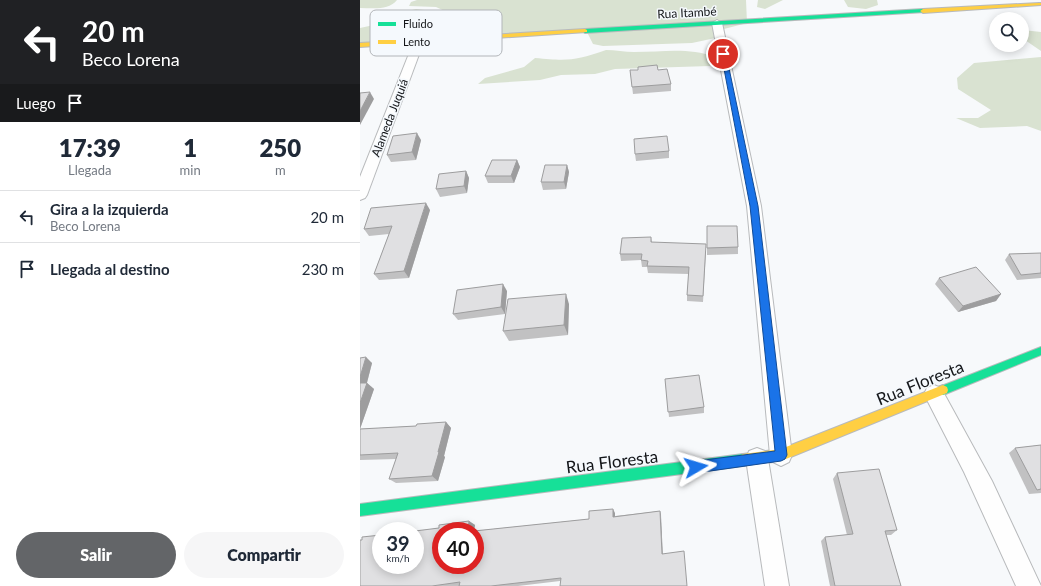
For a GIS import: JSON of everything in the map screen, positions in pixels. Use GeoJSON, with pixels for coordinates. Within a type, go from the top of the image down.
{"type":"FeatureCollection","features":[{"type":"Feature","properties":{"kind":"street","name":"Rua Itambé"},"geometry":{"type":"LineString","coordinates":[[502,36],[1039,4]]}},
{"type":"Feature","properties":{"kind":"street"},"geometry":{"type":"LineString","coordinates":[[717,23],[754,206],[781,455]]}},
{"type":"Feature","properties":{"kind":"street","name":"Rua Itambé"},"geometry":{"type":"LineString","coordinates":[[360,45],[370,44]]}},
{"type":"Feature","properties":{"kind":"street","name":"Alameda Juquiá"},"geometry":{"type":"LineString","coordinates":[[360,195],[413,56]]}},
{"type":"Feature","properties":{"kind":"street","name":"Rua Floresta"},"geometry":{"type":"LineString","coordinates":[[360,510],[781,455],[1041,351]]}},
{"type":"Feature","properties":{"kind":"street"},"geometry":{"type":"LineString","coordinates":[[934,394],[966,452],[1029,586]]}},
{"type":"Feature","properties":{"kind":"street"},"geometry":{"type":"LineString","coordinates":[[757,459],[777,586]]}},
{"type":"Feature","properties":{"kind":"green space"},"geometry":{"type":"Polygon","coordinates":[[[360,0],[397,0],[393,4],[385,7],[360,8],[360,0]]]}},
{"type":"Feature","properties":{"kind":"green space"},"geometry":{"type":"Polygon","coordinates":[[[417,0],[746,0],[747,23],[724,29],[720,37],[692,43],[603,46],[593,44],[587,32],[502,38],[502,10],[443,10],[436,7],[409,6],[411,2],[417,0]]]}},
{"type":"Feature","properties":{"kind":"green space"},"geometry":{"type":"Polygon","coordinates":[[[758,0],[783,0],[765,9],[757,7],[758,0]]]}},
{"type":"Feature","properties":{"kind":"green space"},"geometry":{"type":"Polygon","coordinates":[[[844,0],[877,0],[878,5],[866,9],[848,7],[844,0]]]}},
{"type":"Feature","properties":{"kind":"green space"},"geometry":{"type":"Polygon","coordinates":[[[370,26],[370,42],[360,43],[360,28],[370,26]]]}},
{"type":"Feature","properties":{"kind":"green space"},"geometry":{"type":"Polygon","coordinates":[[[1029,31],[1041,32],[1041,51],[1029,43],[1029,31]]]}},
{"type":"Feature","properties":{"kind":"green space"},"geometry":{"type":"Polygon","coordinates":[[[606,50],[634,52],[685,51],[716,57],[710,66],[615,69],[595,74],[561,75],[540,80],[478,84],[485,78],[524,67],[535,58],[555,60],[571,59],[606,50]]]}},
{"type":"Feature","properties":{"kind":"green space"},"geometry":{"type":"Polygon","coordinates":[[[1041,57],[1041,131],[1027,126],[980,128],[956,118],[978,118],[991,110],[958,89],[957,78],[974,63],[1041,57]]]}},
{"type":"Feature","properties":{"kind":"building"},"geometry":{"type":"Polygon","coordinates":[[[657,65],[658,70],[667,69],[671,84],[632,87],[630,70],[638,70],[638,67],[657,65]]]}},
{"type":"Feature","properties":{"kind":"building"},"geometry":{"type":"Polygon","coordinates":[[[370,92],[360,111],[360,93],[370,92]]]}},
{"type":"Feature","properties":{"kind":"building"},"geometry":{"type":"Polygon","coordinates":[[[417,133],[412,152],[387,155],[393,136],[417,133]]]}},
{"type":"Feature","properties":{"kind":"building"},"geometry":{"type":"Polygon","coordinates":[[[667,136],[669,151],[635,154],[634,139],[667,136]]]}},
{"type":"Feature","properties":{"kind":"building"},"geometry":{"type":"Polygon","coordinates":[[[492,160],[517,160],[511,176],[485,176],[492,160]]]}},
{"type":"Feature","properties":{"kind":"building"},"geometry":{"type":"Polygon","coordinates":[[[545,165],[567,165],[564,182],[541,182],[545,165]]]}},
{"type":"Feature","properties":{"kind":"building"},"geometry":{"type":"Polygon","coordinates":[[[466,171],[464,186],[436,189],[439,174],[466,171]]]}},
{"type":"Feature","properties":{"kind":"building"},"geometry":{"type":"Polygon","coordinates":[[[426,203],[404,271],[374,274],[392,226],[364,229],[371,208],[426,203]]]}},
{"type":"Feature","properties":{"kind":"building"},"geometry":{"type":"Polygon","coordinates":[[[707,226],[737,226],[738,247],[707,248],[707,226]]]}},
{"type":"Feature","properties":{"kind":"building"},"geometry":{"type":"Polygon","coordinates":[[[651,237],[651,242],[706,244],[703,296],[687,295],[689,267],[647,266],[648,261],[641,260],[642,254],[620,254],[622,238],[651,237]]]}},
{"type":"Feature","properties":{"kind":"building"},"geometry":{"type":"Polygon","coordinates":[[[1041,253],[1041,273],[1021,275],[1009,254],[1041,253]]]}},
{"type":"Feature","properties":{"kind":"building"},"geometry":{"type":"Polygon","coordinates":[[[976,267],[1001,294],[963,306],[939,278],[976,267]]]}},
{"type":"Feature","properties":{"kind":"building"},"geometry":{"type":"Polygon","coordinates":[[[503,284],[501,307],[453,314],[457,290],[503,284]]]}},
{"type":"Feature","properties":{"kind":"building"},"geometry":{"type":"Polygon","coordinates":[[[566,294],[564,325],[503,331],[508,299],[566,294]]]}},
{"type":"Feature","properties":{"kind":"building"},"geometry":{"type":"Polygon","coordinates":[[[366,357],[360,377],[360,358],[366,357]]]}},
{"type":"Feature","properties":{"kind":"building"},"geometry":{"type":"Polygon","coordinates":[[[699,375],[704,407],[668,412],[665,379],[699,375]]]}},
{"type":"Feature","properties":{"kind":"building"},"geometry":{"type":"Polygon","coordinates":[[[360,383],[367,383],[360,403],[360,383]]]}},
{"type":"Feature","properties":{"kind":"building"},"geometry":{"type":"Polygon","coordinates":[[[446,422],[432,476],[389,479],[398,453],[360,455],[360,429],[416,426],[417,424],[446,422]]]}},
{"type":"Feature","properties":{"kind":"building"},"geometry":{"type":"Polygon","coordinates":[[[1041,445],[1041,489],[1037,490],[1015,448],[1041,445]]]}},
{"type":"Feature","properties":{"kind":"building"},"geometry":{"type":"Polygon","coordinates":[[[879,469],[897,530],[885,531],[901,586],[835,586],[825,537],[853,534],[837,473],[879,469]]]}},
{"type":"Feature","properties":{"kind":"building"},"geometry":{"type":"Polygon","coordinates":[[[613,509],[613,517],[660,511],[662,554],[684,551],[687,586],[560,586],[561,578],[491,586],[459,586],[460,582],[432,586],[360,586],[360,540],[362,540],[362,537],[372,536],[372,574],[424,574],[424,530],[432,529],[432,574],[484,574],[484,530],[589,519],[589,511],[613,509]]]}},
{"type":"Feature","properties":{"kind":"traffic: fast"},"geometry":{"type":"LineString","coordinates":[[585,31],[923,11]]}},
{"type":"Feature","properties":{"kind":"traffic: fast"},"geometry":{"type":"LineString","coordinates":[[943,390],[1041,351]]}},
{"type":"Feature","properties":{"kind":"traffic: fast"},"geometry":{"type":"LineString","coordinates":[[360,510],[743,460]]}},
{"type":"Feature","properties":{"kind":"traffic: slow"},"geometry":{"type":"LineString","coordinates":[[923,11],[1039,4]]}},
{"type":"Feature","properties":{"kind":"traffic: slow"},"geometry":{"type":"LineString","coordinates":[[502,36],[585,31]]}},
{"type":"Feature","properties":{"kind":"traffic: slow"},"geometry":{"type":"LineString","coordinates":[[360,45],[370,44]]}},
{"type":"Feature","properties":{"kind":"traffic: slow"},"geometry":{"type":"LineString","coordinates":[[743,460],[781,455],[943,390]]}},
{"type":"Feature","properties":{"kind":"route"},"geometry":{"type":"LineString","coordinates":[[696,467],[781,455],[754,206],[723,54]]}}]}
